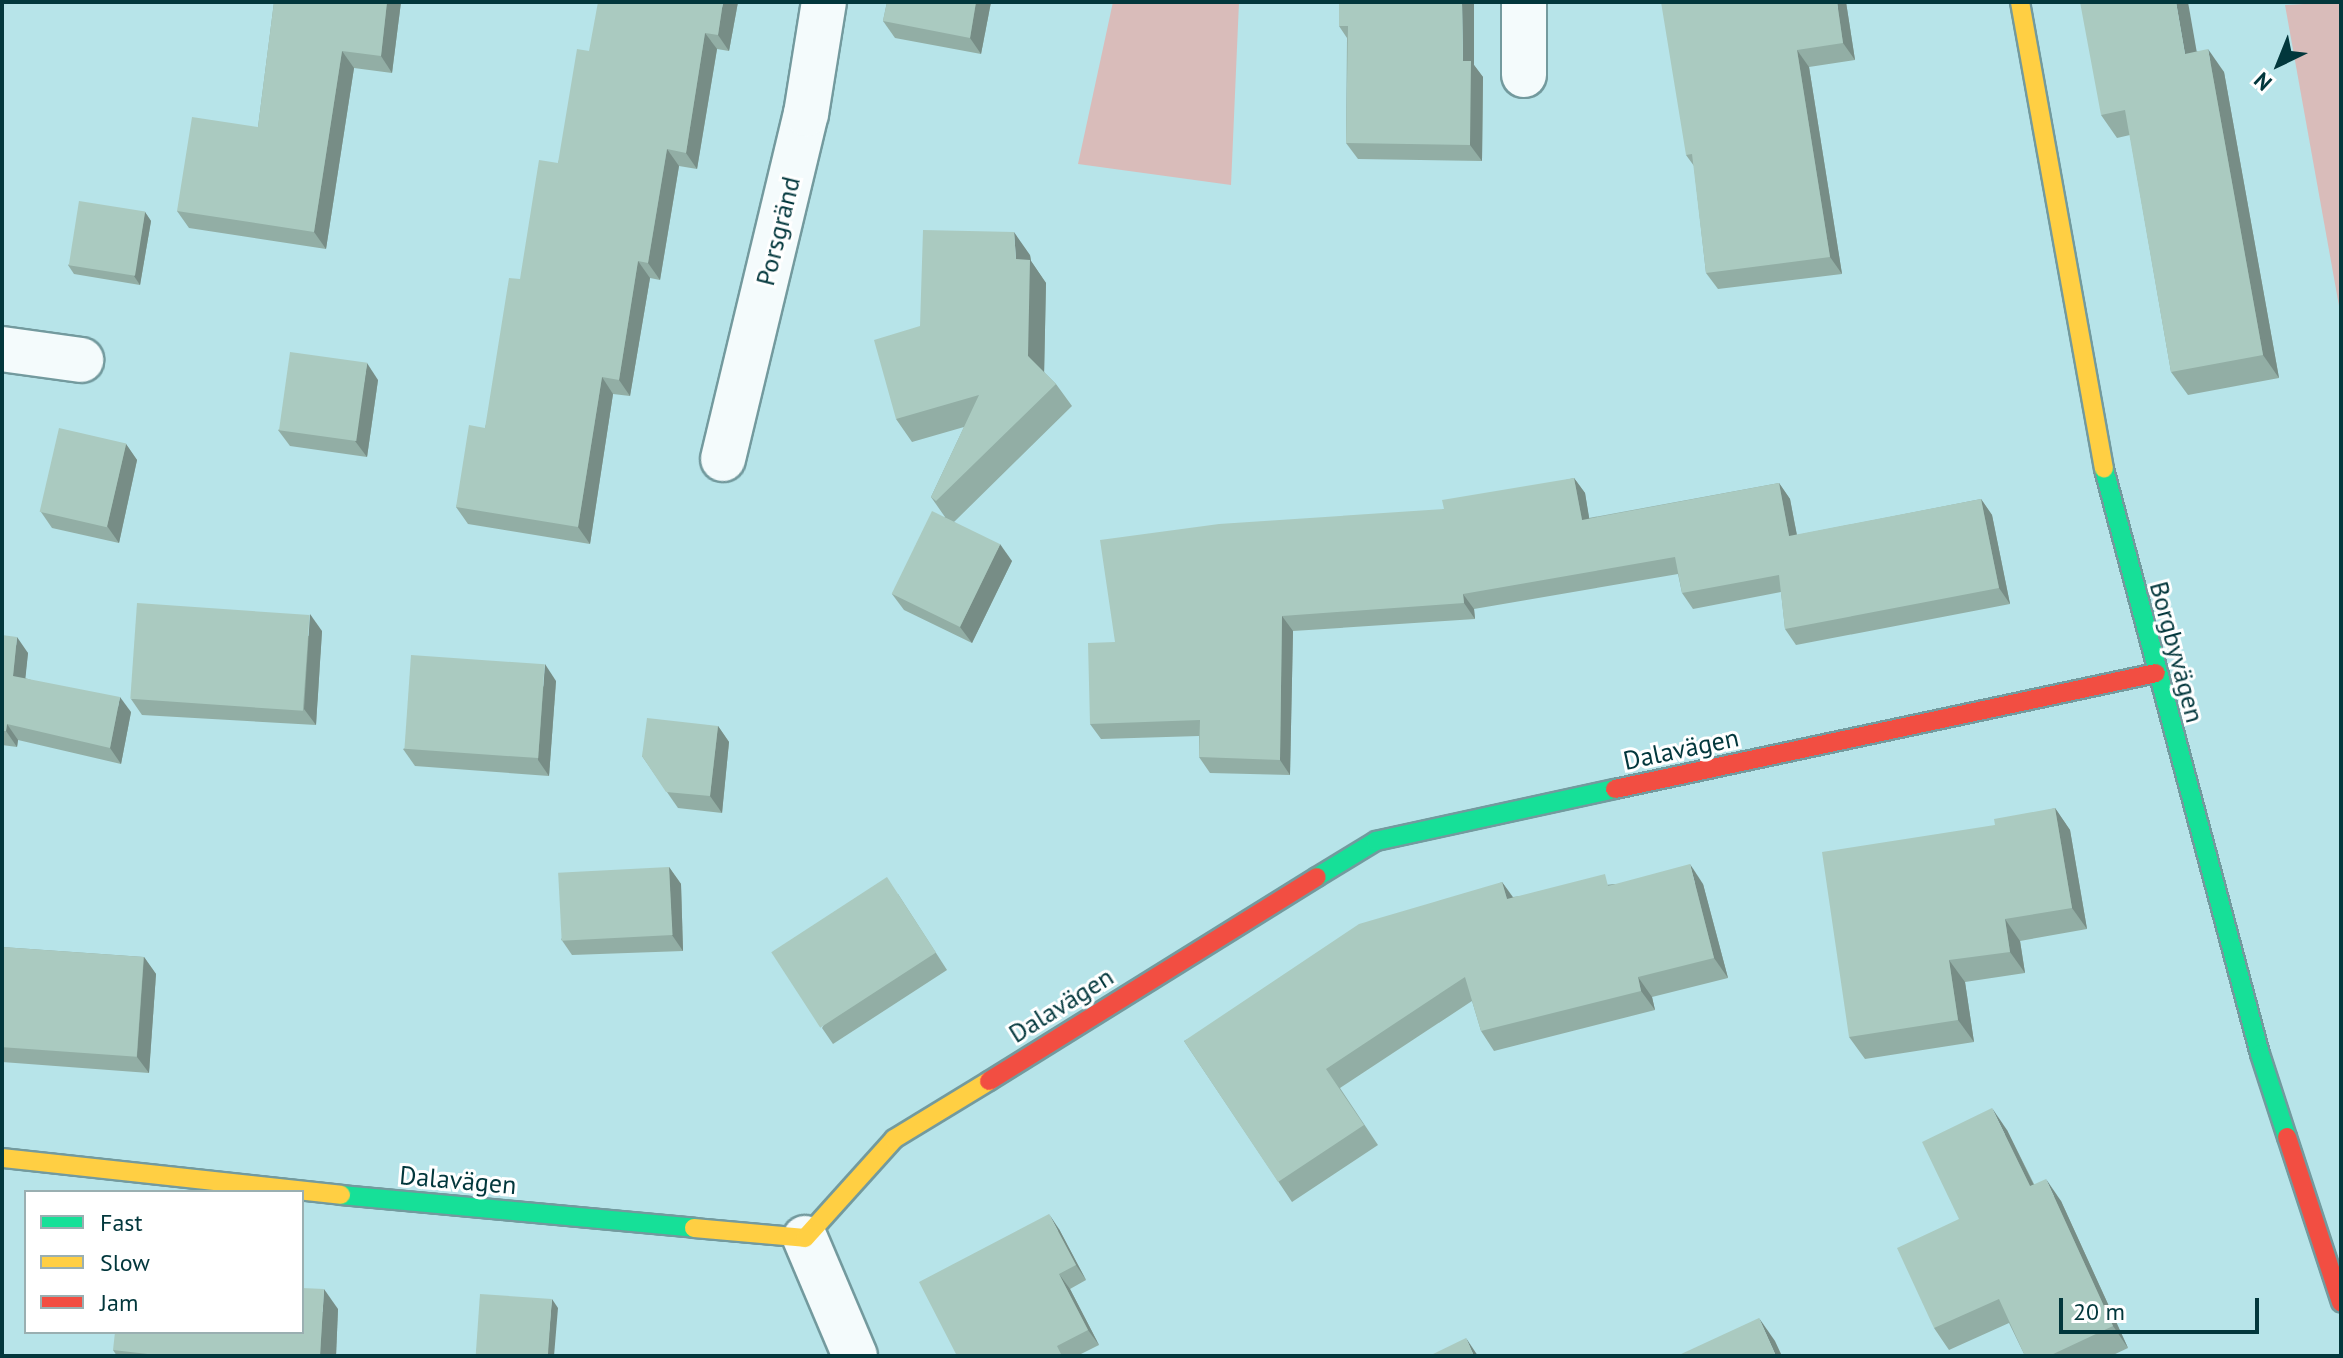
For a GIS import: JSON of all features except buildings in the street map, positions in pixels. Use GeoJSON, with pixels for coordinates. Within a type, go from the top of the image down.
{"type":"FeatureCollection","features":[{"type":"Feature","properties":{"kind":"street","name":"Porsgränd"},"geometry":{"type":"LineString","coordinates":[[723,459],[806,114],[824,2]]}},
{"type":"Feature","properties":{"kind":"street"},"geometry":{"type":"LineString","coordinates":[[1524,2],[1524,75]]}},
{"type":"Feature","properties":{"kind":"street","name":"Borgbyvägen"},"geometry":{"type":"LineString","coordinates":[[2020,2],[2111,511],[2260,1054],[2341,1302]]}},
{"type":"Feature","properties":{"kind":"street"},"geometry":{"type":"LineString","coordinates":[[2,349],[81,360]]}},
{"type":"Feature","properties":{"kind":"street","name":"Dalavägen"},"geometry":{"type":"LineString","coordinates":[[304,1192],[805,1238],[894,1139],[1376,841],[2156,673]]}},
{"type":"Feature","properties":{"kind":"street","name":"Dalavägen"},"geometry":{"type":"LineString","coordinates":[[2,1158],[287,1190]]}},
{"type":"Feature","properties":{"kind":"street"},"geometry":{"type":"LineString","coordinates":[[805,1238],[855,1356]]}},
{"type":"Feature","properties":{"kind":"shaded area"},"geometry":{"type":"Polygon","coordinates":[[[1113,2],[1239,2],[1231,185],[1078,164],[1113,2]]]}},
{"type":"Feature","properties":{"kind":"shaded area"},"geometry":{"type":"Polygon","coordinates":[[[2341,2],[2341,317],[2285,5],[2341,2]]]}},
{"type":"Feature","properties":{"kind":"traffic: fast"},"geometry":{"type":"LineString","coordinates":[[2104,469],[2260,1054],[2287,1137]]}},
{"type":"Feature","properties":{"kind":"traffic: fast"},"geometry":{"type":"LineString","coordinates":[[1317,877],[1376,841],[1615,789]]}},
{"type":"Feature","properties":{"kind":"traffic: fast"},"geometry":{"type":"LineString","coordinates":[[341,1195],[694,1228]]}},
{"type":"Feature","properties":{"kind":"traffic: slow"},"geometry":{"type":"LineString","coordinates":[[2020,2],[2104,469]]}},
{"type":"Feature","properties":{"kind":"traffic: slow"},"geometry":{"type":"LineString","coordinates":[[694,1228],[805,1238],[894,1139],[989,1081]]}},
{"type":"Feature","properties":{"kind":"traffic: slow"},"geometry":{"type":"LineString","coordinates":[[2,1158],[295,1190]]}},
{"type":"Feature","properties":{"kind":"traffic: slow"},"geometry":{"type":"LineString","coordinates":[[304,1191],[341,1195]]}},
{"type":"Feature","properties":{"kind":"traffic: jam"},"geometry":{"type":"LineString","coordinates":[[1615,789],[2156,673]]}},
{"type":"Feature","properties":{"kind":"traffic: jam"},"geometry":{"type":"LineString","coordinates":[[989,1081],[1317,877]]}},
{"type":"Feature","properties":{"kind":"traffic: jam"},"geometry":{"type":"LineString","coordinates":[[2287,1137],[2341,1302]]}}]}
